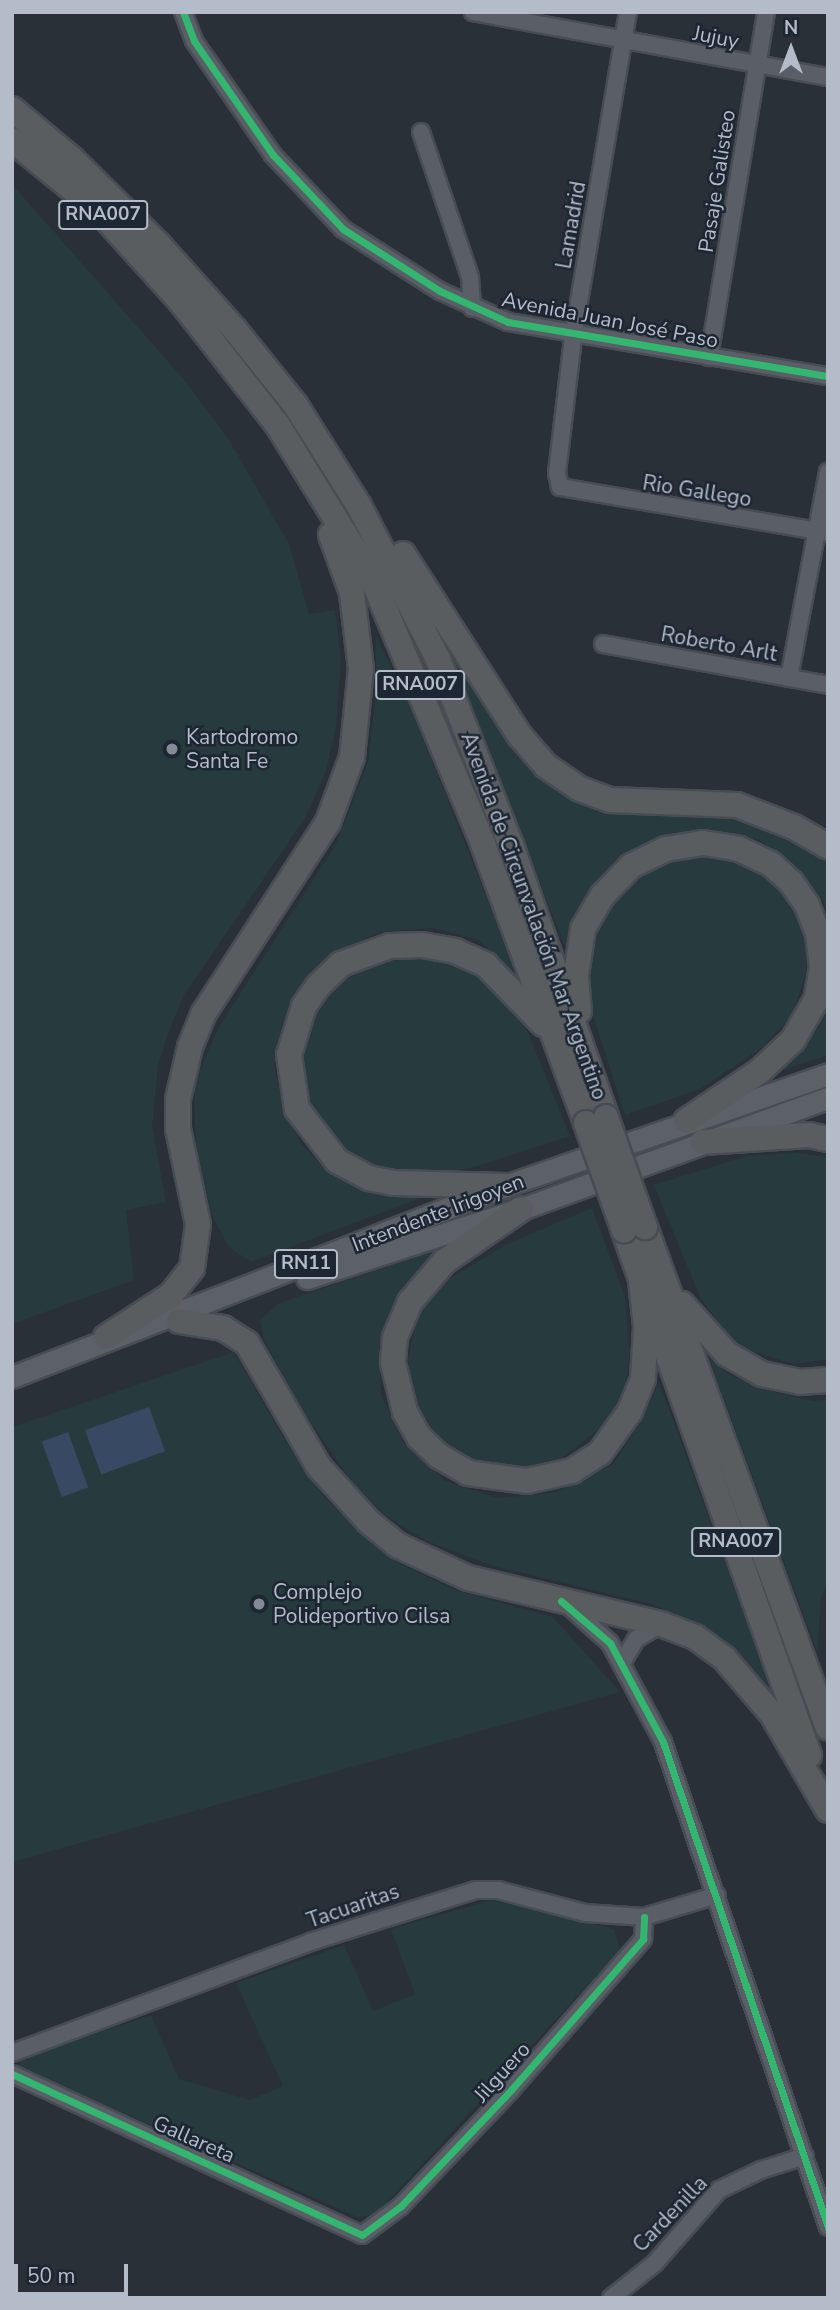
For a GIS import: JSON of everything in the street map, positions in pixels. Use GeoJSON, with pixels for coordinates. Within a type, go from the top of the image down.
{"type":"FeatureCollection","features":[{"type":"Feature","properties":{"kind":"highway","name":"Avenida de Circunvalación Mar Argentino"},"geometry":{"type":"LineString","coordinates":[[12,109],[72,159],[159,245],[296,405],[394,568],[438,659],[511,845],[582,1046],[596,1120]]}},
{"type":"Feature","properties":{"kind":"highway","name":"RNA007"},"geometry":{"type":"LineString","coordinates":[[12,140],[99,211],[182,303],[227,359]]}},
{"type":"Feature","properties":{"kind":"highway","name":"Avenida de Circunvalación Mar Argentino"},"geometry":{"type":"LineString","coordinates":[[227,359],[297,455],[372,578],[473,818],[556,1040],[596,1120],[635,1229],[666,1282]]}},
{"type":"Feature","properties":{"kind":"highway"},"geometry":{"type":"LineString","coordinates":[[106,1337],[171,1295],[192,1268],[198,1224],[182,1161],[178,1119],[190,1047],[204,1013],[328,822],[342,790],[358,722],[361,669],[344,565],[313,503],[227,359]]}},
{"type":"Feature","properties":{"kind":"highway"},"geometry":{"type":"LineString","coordinates":[[296,405],[379,516],[520,736],[546,766],[580,789],[610,800],[737,805],[794,827],[828,848]]}},
{"type":"Feature","properties":{"kind":"highway"},"geometry":{"type":"LineString","coordinates":[[582,1046],[576,975],[583,929],[603,895],[631,866],[666,849],[703,843],[739,849],[771,864],[797,889],[818,934],[822,967],[816,1000],[793,1040],[760,1072],[685,1121]]}},
{"type":"Feature","properties":{"kind":"highway"},"geometry":{"type":"LineString","coordinates":[[505,1186],[394,1183],[369,1178],[337,1161],[307,1127],[291,1091],[289,1055],[296,1026],[318,986],[341,964],[390,946],[422,945],[486,965],[504,979],[556,1040]]}},
{"type":"Feature","properties":{"kind":"highway"},"geometry":{"type":"LineString","coordinates":[[703,1142],[809,1135],[828,1139]]}},
{"type":"Feature","properties":{"kind":"highway"},"geometry":{"type":"LineString","coordinates":[[521,1209],[444,1262],[410,1302],[396,1338],[393,1363],[405,1412],[419,1437],[439,1456],[468,1473],[527,1481],[572,1471],[600,1453],[630,1411],[643,1378],[646,1327],[641,1280]]}},
{"type":"Feature","properties":{"kind":"highway","name":"Avenida de Circunvalación Mar Argentino"},"geometry":{"type":"LineString","coordinates":[[635,1229],[641,1280]]}},
{"type":"Feature","properties":{"kind":"highway","name":"RNA007"},"geometry":{"type":"LineString","coordinates":[[641,1280],[827,1808]]}},
{"type":"Feature","properties":{"kind":"highway"},"geometry":{"type":"LineString","coordinates":[[666,1282],[697,1326],[727,1354],[762,1374],[800,1382],[828,1380]]}},
{"type":"Feature","properties":{"kind":"highway","name":"RNA007"},"geometry":{"type":"LineString","coordinates":[[666,1282],[828,1728]]}},
{"type":"Feature","properties":{"kind":"highway"},"geometry":{"type":"LineString","coordinates":[[179,1321],[223,1328],[247,1343],[319,1467],[369,1521],[397,1545],[468,1578],[661,1624],[695,1637],[748,1683],[827,1808]]}},
{"type":"Feature","properties":{"kind":"main road","name":"Intendente Irigoyen"},"geometry":{"type":"LineString","coordinates":[[12,1378],[106,1337],[505,1186],[685,1121],[828,1074]]}},
{"type":"Feature","properties":{"kind":"main road","name":"Intendente Irigoyen"},"geometry":{"type":"LineString","coordinates":[[12,1378],[54,1370],[179,1321],[521,1209],[828,1098]]}},
{"type":"Feature","properties":{"kind":"street","name":"Avenida Juan José Paso"},"geometry":{"type":"LineString","coordinates":[[183,12],[194,41],[256,135],[343,229],[472,308],[508,322],[575,330],[709,357],[828,376]]}},
{"type":"Feature","properties":{"kind":"street","name":"Jujuy"},"geometry":{"type":"LineString","coordinates":[[473,12],[828,77]]}},
{"type":"Feature","properties":{"kind":"street","name":"Lamadrid"},"geometry":{"type":"LineString","coordinates":[[561,487],[557,473],[575,330],[628,12]]}},
{"type":"Feature","properties":{"kind":"street","name":"Pasaje Galisteo"},"geometry":{"type":"LineString","coordinates":[[709,357],[766,12]]}},
{"type":"Feature","properties":{"kind":"street"},"geometry":{"type":"LineString","coordinates":[[421,132],[470,277],[472,308]]}},
{"type":"Feature","properties":{"kind":"street"},"geometry":{"type":"LineString","coordinates":[[789,678],[822,532],[828,472]]}},
{"type":"Feature","properties":{"kind":"street","name":"Rio Gallego"},"geometry":{"type":"LineString","coordinates":[[561,487],[822,532]]}},
{"type":"Feature","properties":{"kind":"street","name":"Roberto Arlt"},"geometry":{"type":"LineString","coordinates":[[603,644],[828,685]]}},
{"type":"Feature","properties":{"kind":"street"},"geometry":{"type":"LineString","coordinates":[[561,1601],[600,1630],[623,1661],[663,1742],[718,1895],[828,2227]]}},
{"type":"Feature","properties":{"kind":"street"},"geometry":{"type":"LineString","coordinates":[[623,1661],[636,1640],[661,1624]]}},
{"type":"Feature","properties":{"kind":"street","name":"Tacuaritas"},"geometry":{"type":"LineString","coordinates":[[12,2053],[310,1942],[476,1890],[498,1890],[585,1913],[644,1917],[718,1895]]}},
{"type":"Feature","properties":{"kind":"street","name":"Jilguero"},"geometry":{"type":"LineString","coordinates":[[362,2235],[401,2206],[511,2090],[643,1939],[644,1917]]}},
{"type":"Feature","properties":{"kind":"street","name":"Gallareta"},"geometry":{"type":"LineString","coordinates":[[12,2074],[362,2235]]}},
{"type":"Feature","properties":{"kind":"street","name":"Cardenilla"},"geometry":{"type":"LineString","coordinates":[[611,2298],[655,2263],[719,2190],[761,2170],[805,2156]]}},
{"type":"Feature","properties":{"kind":"green space","name":"Kartodromo Santa Fe"},"geometry":{"type":"Polygon","coordinates":[[[12,184],[186,382],[229,440],[289,544],[309,614],[335,610],[341,658],[336,727],[326,771],[305,818],[184,995],[168,1033],[158,1066],[152,1126],[166,1202],[126,1210],[134,1280],[12,1324],[12,184]]]}},
{"type":"Feature","properties":{"kind":"green space"},"geometry":{"type":"Polygon","coordinates":[[[376,636],[406,696],[518,976],[479,940],[433,928],[381,932],[334,953],[298,989],[282,1025],[274,1065],[284,1110],[301,1144],[328,1172],[370,1189],[429,1195],[251,1262],[229,1247],[213,1218],[196,1150],[194,1083],[220,1025],[336,844],[368,762],[376,694],[376,636]]]}},
{"type":"Feature","properties":{"kind":"green space"},"geometry":{"type":"Polygon","coordinates":[[[444,641],[562,792],[601,811],[729,815],[770,827],[828,862],[828,917],[823,900],[796,866],[759,840],[709,834],[664,838],[620,858],[590,889],[571,925],[566,949],[444,641]]]}},
{"type":"Feature","properties":{"kind":"green space"},"geometry":{"type":"Polygon","coordinates":[[[682,855],[724,857],[763,869],[791,897],[805,931],[810,959],[793,1014],[763,1047],[700,1089],[625,1115],[587,997],[590,950],[604,918],[634,877],[682,855]]]}},
{"type":"Feature","properties":{"kind":"green space"},"geometry":{"type":"Polygon","coordinates":[[[439,958],[489,977],[525,1025],[570,1136],[474,1167],[417,1178],[372,1169],[337,1148],[319,1125],[302,1085],[303,1051],[314,1014],[343,980],[384,961],[439,958]]]}},
{"type":"Feature","properties":{"kind":"green space"},"geometry":{"type":"Polygon","coordinates":[[[828,1007],[828,1055],[774,1073],[816,1031],[828,1007]]]}},
{"type":"Feature","properties":{"kind":"green space"},"geometry":{"type":"Polygon","coordinates":[[[794,1153],[828,1157],[828,1359],[793,1364],[736,1346],[700,1297],[654,1185],[747,1156],[794,1153]]]}},
{"type":"Feature","properties":{"kind":"green space"},"geometry":{"type":"Polygon","coordinates":[[[592,1208],[625,1297],[630,1360],[622,1397],[599,1429],[561,1459],[516,1470],[475,1465],[444,1445],[412,1401],[408,1359],[417,1316],[449,1279],[505,1245],[592,1208]]]}},
{"type":"Feature","properties":{"kind":"green space"},"geometry":{"type":"Polygon","coordinates":[[[446,1247],[397,1299],[379,1345],[381,1395],[403,1442],[444,1480],[497,1498],[557,1492],[613,1464],[640,1423],[659,1382],[780,1712],[720,1638],[655,1605],[490,1565],[427,1541],[386,1516],[353,1483],[298,1404],[264,1339],[260,1320],[279,1303],[446,1247]]]}},
{"type":"Feature","properties":{"kind":"green space","name":"Complejo Polideportivo Cilsa"},"geometry":{"type":"Polygon","coordinates":[[[234,1352],[290,1449],[325,1498],[362,1535],[400,1564],[457,1591],[553,1617],[620,1692],[12,1862],[12,1427],[234,1352]]]}},
{"type":"Feature","properties":{"kind":"green space"},"geometry":{"type":"Polygon","coordinates":[[[708,1356],[728,1374],[776,1393],[814,1401],[828,1399],[828,1581],[820,1601],[818,1654],[708,1356]]]}},
{"type":"Feature","properties":{"kind":"green space"},"geometry":{"type":"Polygon","coordinates":[[[492,1900],[614,1929],[620,1950],[375,2215],[357,2217],[18,2066],[22,2058],[151,2015],[179,2079],[250,2100],[283,2086],[236,1983],[344,1945],[373,2011],[415,1994],[391,1929],[492,1900]]]}},
{"type":"Feature","properties":{"kind":"water"},"geometry":{"type":"Polygon","coordinates":[[[149,1407],[165,1451],[101,1474],[85,1430],[149,1407]]]}},
{"type":"Feature","properties":{"kind":"water"},"geometry":{"type":"Polygon","coordinates":[[[68,1432],[88,1487],[62,1497],[42,1442],[68,1432]]]}},
{"type":"Feature","properties":{"kind":"cycle path"},"geometry":{"type":"LineString","coordinates":[[183,12],[194,41],[273,155],[343,229],[440,291],[508,322],[828,376]]}},
{"type":"Feature","properties":{"kind":"cycle path"},"geometry":{"type":"LineString","coordinates":[[561,1601],[610,1643],[663,1742],[828,2227]]}},
{"type":"Feature","properties":{"kind":"cycle path"},"geometry":{"type":"LineString","coordinates":[[12,2074],[362,2235],[401,2206],[511,2090],[643,1939],[644,1917]]}},
{"type":"Feature","properties":{"kind":"place","name":"Kartodromo Santa Fe"},"geometry":{"type":"Point","coordinates":[172,749]}},
{"type":"Feature","properties":{"kind":"place","name":"Complejo Polideportivo Cilsa"},"geometry":{"type":"Point","coordinates":[259,1604]}}]}
